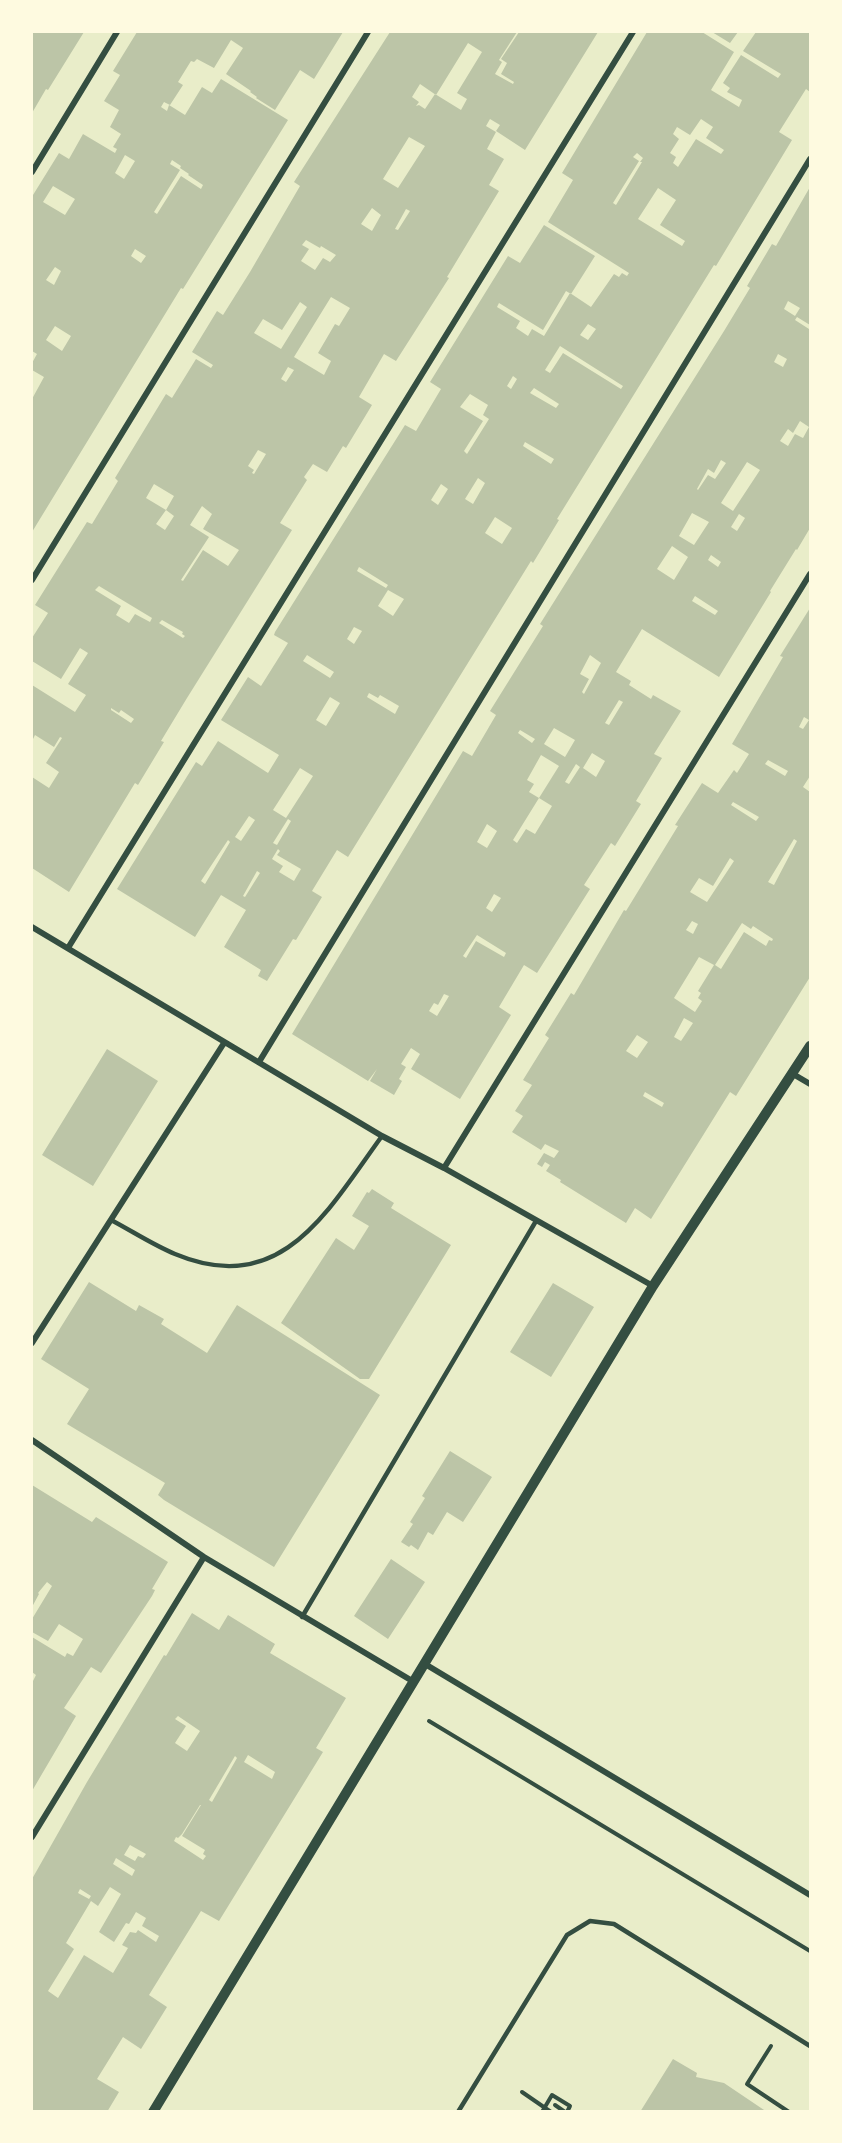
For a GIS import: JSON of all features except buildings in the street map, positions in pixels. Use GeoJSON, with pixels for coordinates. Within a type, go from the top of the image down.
{"type":"FeatureCollection","features":[{"type":"Feature","properties":{"kind":"street"},"geometry":{"type":"LineString","coordinates":[[32,172],[117,32]]}},
{"type":"Feature","properties":{"kind":"street"},"geometry":{"type":"LineString","coordinates":[[32,580],[368,32]]}},
{"type":"Feature","properties":{"kind":"street"},"geometry":{"type":"LineString","coordinates":[[68,948],[633,32]]}},
{"type":"Feature","properties":{"kind":"street"},"geometry":{"type":"LineString","coordinates":[[259,1062],[810,159]]}},
{"type":"Feature","properties":{"kind":"street"},"geometry":{"type":"LineString","coordinates":[[444,1168],[810,574]]}},
{"type":"Feature","properties":{"kind":"street"},"geometry":{"type":"LineString","coordinates":[[32,927],[382,1136],[444,1168],[653,1286]]}},
{"type":"Feature","properties":{"kind":"street"},"geometry":{"type":"LineString","coordinates":[[32,1343],[224,1043]]}},
{"type":"Feature","properties":{"kind":"street"},"geometry":{"type":"LineString","coordinates":[[153,2112],[653,1286],[810,1046]]}},
{"type":"Feature","properties":{"kind":"street"},"geometry":{"type":"LineString","coordinates":[[793,1074],[810,1084]]}},
{"type":"Feature","properties":{"kind":"street"},"geometry":{"type":"LineString","coordinates":[[32,1440],[204,1557],[414,1683]]}},
{"type":"Feature","properties":{"kind":"street"},"geometry":{"type":"LineString","coordinates":[[32,1837],[204,1557]]}},
{"type":"Feature","properties":{"kind":"street"},"geometry":{"type":"LineString","coordinates":[[425,1664],[810,1894]]}},
{"type":"Feature","properties":{"kind":"lane"},"geometry":{"type":"LineString","coordinates":[[111,1220],[176,1254],[212,1265],[248,1266],[283,1253],[314,1226],[382,1136]]}},
{"type":"Feature","properties":{"kind":"lane"},"geometry":{"type":"LineString","coordinates":[[302,1617],[536,1221]]}},
{"type":"Feature","properties":{"kind":"lane"},"geometry":{"type":"LineString","coordinates":[[458,2112],[567,1935],[590,1921],[614,1924],[810,2046]]}},
{"type":"Feature","properties":{"kind":"path"},"geometry":{"type":"LineString","coordinates":[[429,1721],[810,1951]]}},
{"type":"Feature","properties":{"kind":"path"},"geometry":{"type":"LineString","coordinates":[[771,2045],[747,2084],[789,2112]]}},
{"type":"Feature","properties":{"kind":"path"},"geometry":{"type":"LineString","coordinates":[[522,2092],[543,2109],[551,2112]]}},
{"type":"Feature","properties":{"kind":"path"},"geometry":{"type":"LineString","coordinates":[[543,2109],[552,2095],[570,2106],[566,2112],[555,2105]]}}]}
